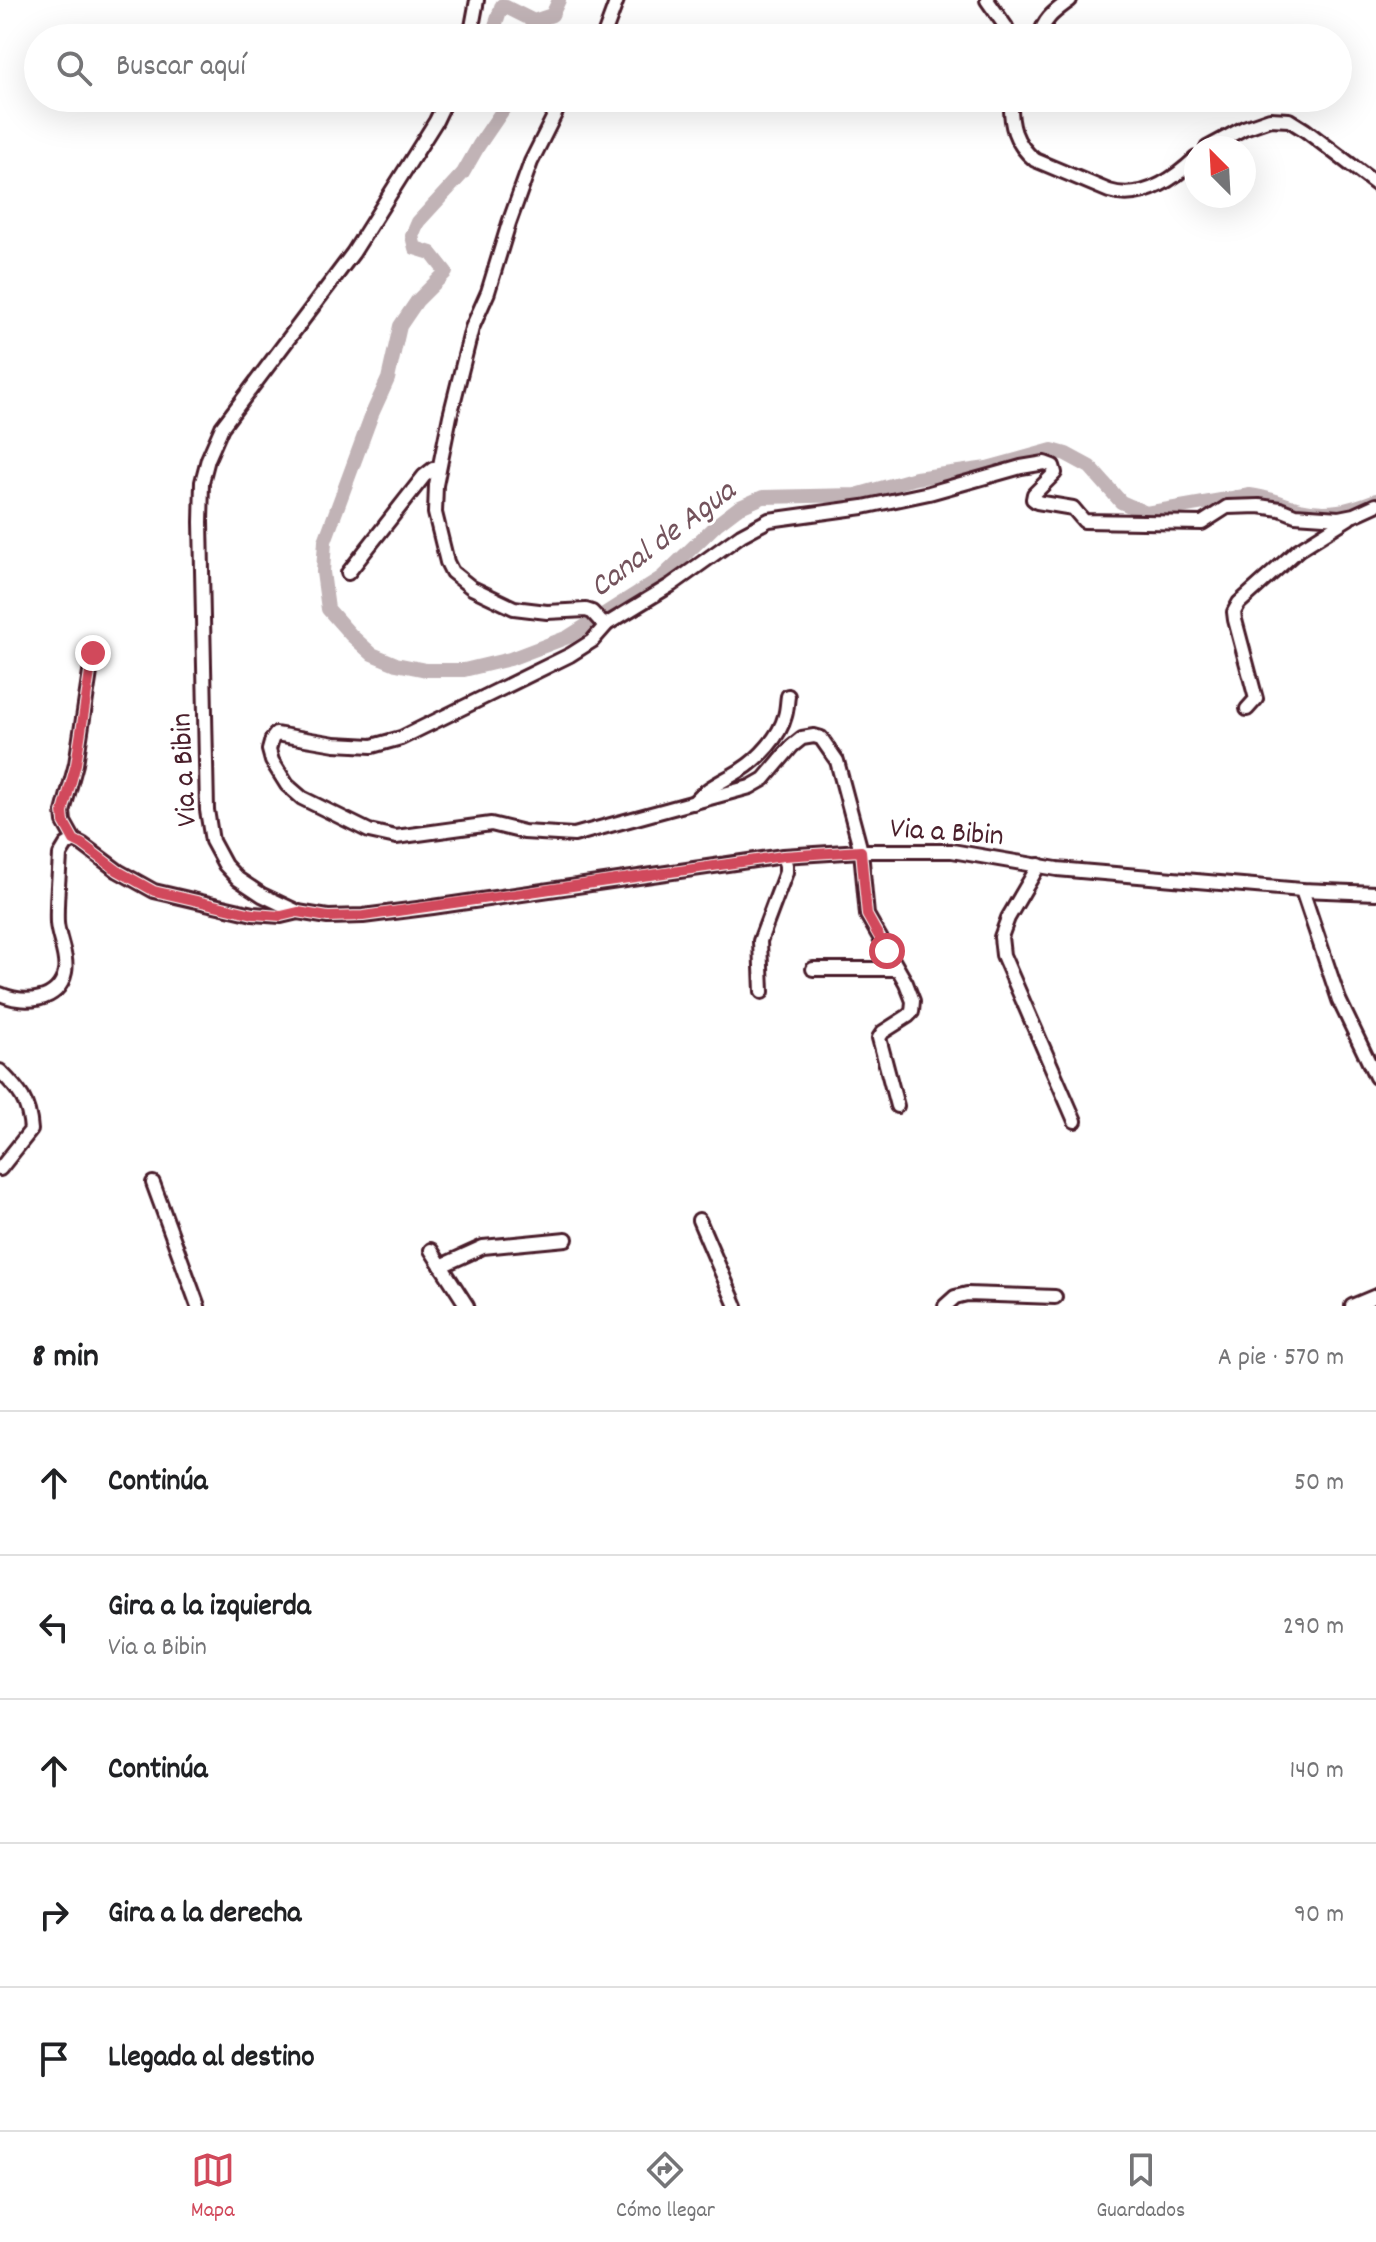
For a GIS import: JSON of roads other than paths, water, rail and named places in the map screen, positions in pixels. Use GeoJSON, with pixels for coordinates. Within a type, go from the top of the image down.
{"type":"FeatureCollection","features":[{"type":"Feature","properties":{"kind":"street"},"geometry":{"type":"LineString","coordinates":[[473,24],[477,0]]}},
{"type":"Feature","properties":{"kind":"street"},"geometry":{"type":"LineString","coordinates":[[608,24],[617,0]]}},
{"type":"Feature","properties":{"kind":"street"},"geometry":{"type":"LineString","coordinates":[[987,0],[1004,24]]}},
{"type":"Feature","properties":{"kind":"street"},"geometry":{"type":"LineString","coordinates":[[1043,24],[1051,13],[1070,0]]}},
{"type":"Feature","properties":{"kind":"street","name":"Via a Bibin"},"geometry":{"type":"LineString","coordinates":[[440,112],[353,253],[222,427],[208,459],[202,482],[201,522],[207,810],[212,841],[225,865],[238,879],[262,895],[298,912],[328,917],[363,916],[783,856],[861,851],[952,851],[1057,869],[1302,890],[1376,893]]}},
{"type":"Feature","properties":{"kind":"street"},"geometry":{"type":"LineString","coordinates":[[556,112],[531,162],[488,292],[472,328],[439,469],[435,513],[440,541],[452,572],[472,588],[514,608],[547,612],[586,610],[600,619]]}},
{"type":"Feature","properties":{"kind":"street"},"geometry":{"type":"LineString","coordinates":[[1010,112],[1013,132],[1026,153],[1035,160],[1109,191],[1122,195],[1135,194],[1165,182],[1184,167]]}},
{"type":"Feature","properties":{"kind":"street"},"geometry":{"type":"LineString","coordinates":[[1229,136],[1270,119],[1289,120],[1376,184]]}},
{"type":"Feature","properties":{"kind":"street"},"geometry":{"type":"LineString","coordinates":[[897,1106],[879,1038],[912,1012],[913,1001],[867,915],[861,851],[837,761],[821,738],[802,738],[764,779],[750,787],[574,835],[524,832],[491,824],[396,837],[369,831],[302,798],[287,785],[272,761],[269,750],[272,739],[276,734],[335,744],[372,746],[401,738],[570,655],[592,641],[600,619],[671,585],[741,535],[769,520],[916,496],[1021,467],[1051,464],[1055,473],[1034,494],[1033,499],[1073,508],[1084,521],[1202,523],[1227,507],[1239,506],[1280,509],[1295,515],[1339,518],[1354,515]]}},
{"type":"Feature","properties":{"kind":"street"},"geometry":{"type":"LineString","coordinates":[[348,573],[424,476],[433,469],[439,469]]}},
{"type":"Feature","properties":{"kind":"street"},"geometry":{"type":"LineString","coordinates":[[1247,709],[1256,699],[1235,620],[1234,612],[1239,603],[1298,550],[1376,505]]}},
{"type":"Feature","properties":{"kind":"street"},"geometry":{"type":"LineString","coordinates":[[93,653],[76,764],[63,812],[64,822],[74,840],[118,871],[154,891],[253,914],[281,916],[298,912]]}},
{"type":"Feature","properties":{"kind":"street"},"geometry":{"type":"LineString","coordinates":[[693,803],[704,791],[758,757],[785,717],[788,696]]}},
{"type":"Feature","properties":{"kind":"street"},"geometry":{"type":"LineString","coordinates":[[0,994],[35,1001],[59,988],[66,970],[57,925],[60,855],[66,845],[74,840]]}},
{"type":"Feature","properties":{"kind":"street"},"geometry":{"type":"LineString","coordinates":[[762,992],[760,941],[786,872],[783,856]]}},
{"type":"Feature","properties":{"kind":"street"},"geometry":{"type":"LineString","coordinates":[[1039,865],[1008,918],[1001,937],[1003,955],[1075,1121]]}},
{"type":"Feature","properties":{"kind":"street"},"geometry":{"type":"LineString","coordinates":[[1302,890],[1339,1000],[1376,1077]]}},
{"type":"Feature","properties":{"kind":"street"},"geometry":{"type":"LineString","coordinates":[[813,969],[897,969]]}},
{"type":"Feature","properties":{"kind":"street"},"geometry":{"type":"LineString","coordinates":[[0,1071],[20,1091],[30,1117],[31,1130],[0,1169]]}},
{"type":"Feature","properties":{"kind":"street"},"geometry":{"type":"LineString","coordinates":[[153,1183],[198,1306]]}},
{"type":"Feature","properties":{"kind":"street"},"geometry":{"type":"LineString","coordinates":[[699,1220],[736,1306]]}},
{"type":"Feature","properties":{"kind":"street"},"geometry":{"type":"LineString","coordinates":[[441,1266],[483,1247],[566,1239]]}},
{"type":"Feature","properties":{"kind":"street"},"geometry":{"type":"LineString","coordinates":[[431,1250],[467,1306]]}},
{"type":"Feature","properties":{"kind":"street"},"geometry":{"type":"LineString","coordinates":[[945,1306],[955,1297],[967,1294],[1055,1297]]}},
{"type":"Feature","properties":{"kind":"street"},"geometry":{"type":"LineString","coordinates":[[1352,1306],[1376,1296]]}},
{"type":"Feature","properties":{"kind":"waterway","name":"Canal de Agua"},"geometry":{"type":"LineString","coordinates":[[496,24],[502,5],[534,21],[552,15],[559,0]]}},
{"type":"Feature","properties":{"kind":"waterway","name":"Canal de Agua"},"geometry":{"type":"LineString","coordinates":[[501,112],[463,173],[418,222],[412,236],[415,248],[431,253],[446,272],[417,301],[400,326],[388,379],[325,541],[323,572],[328,609],[372,654],[396,664],[426,670],[464,670],[510,659],[568,637],[661,578],[717,524],[738,508],[763,497],[856,495],[916,478],[987,468],[1052,450],[1090,467],[1121,502],[1146,513],[1250,495],[1320,512],[1348,509],[1376,500]]}}]}
